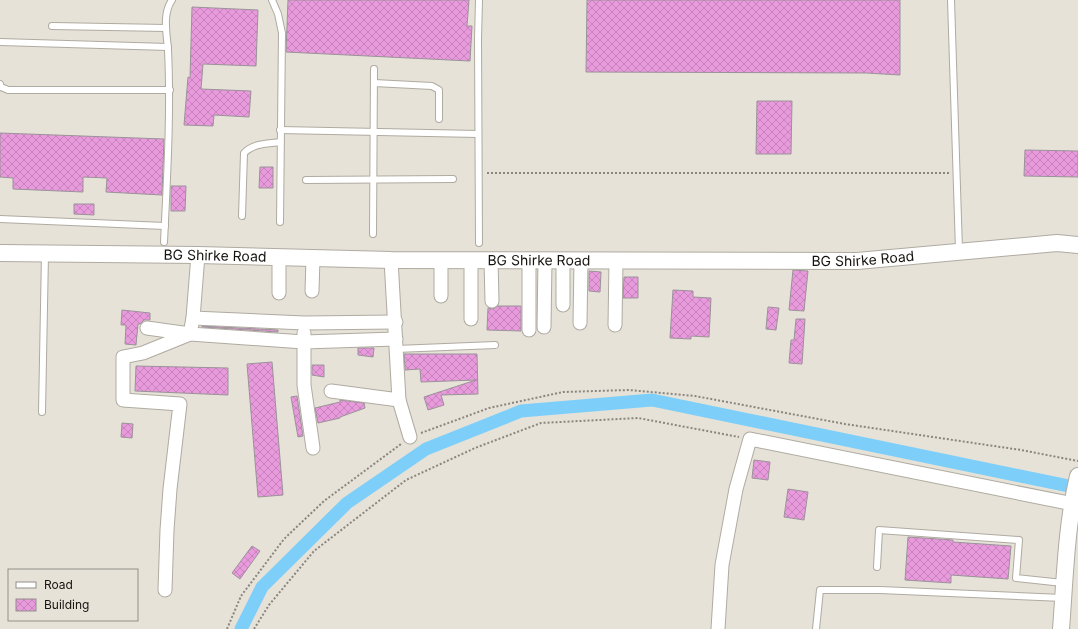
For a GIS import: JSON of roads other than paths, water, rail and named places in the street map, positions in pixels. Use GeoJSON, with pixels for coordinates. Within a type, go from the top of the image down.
{"type":"FeatureCollection","features":[{"type":"Feature","properties":{"kind":"street","name":"BG Shirke Road"},"geometry":{"type":"LineString","coordinates":[[0,253],[198,255],[391,260],[857,261],[1057,243],[1078,245]]}},
{"type":"Feature","properties":{"kind":"street"},"geometry":{"type":"LineString","coordinates":[[190,334],[193,318],[198,255]]}},
{"type":"Feature","properties":{"kind":"street"},"geometry":{"type":"LineString","coordinates":[[279,257],[279,293]]}},
{"type":"Feature","properties":{"kind":"street"},"geometry":{"type":"LineString","coordinates":[[312,291],[313,258]]}},
{"type":"Feature","properties":{"kind":"street"},"geometry":{"type":"LineString","coordinates":[[391,260],[396,322],[399,400],[410,437]]}},
{"type":"Feature","properties":{"kind":"street"},"geometry":{"type":"LineString","coordinates":[[441,260],[441,296]]}},
{"type":"Feature","properties":{"kind":"street"},"geometry":{"type":"LineString","coordinates":[[471,260],[471,319]]}},
{"type":"Feature","properties":{"kind":"street"},"geometry":{"type":"LineString","coordinates":[[491,260],[492,301]]}},
{"type":"Feature","properties":{"kind":"street"},"geometry":{"type":"LineString","coordinates":[[537,261],[544,327]]}},
{"type":"Feature","properties":{"kind":"street"},"geometry":{"type":"LineString","coordinates":[[529,330],[537,261]]}},
{"type":"Feature","properties":{"kind":"street"},"geometry":{"type":"LineString","coordinates":[[563,261],[563,305]]}},
{"type":"Feature","properties":{"kind":"street"},"geometry":{"type":"LineString","coordinates":[[580,323],[581,261]]}},
{"type":"Feature","properties":{"kind":"street"},"geometry":{"type":"LineString","coordinates":[[615,325],[616,261]]}},
{"type":"Feature","properties":{"kind":"street"},"geometry":{"type":"LineString","coordinates":[[193,318],[304,323],[396,322]]}},
{"type":"Feature","properties":{"kind":"street"},"geometry":{"type":"LineString","coordinates":[[304,323],[304,385],[313,448]]}},
{"type":"Feature","properties":{"kind":"street"},"geometry":{"type":"LineString","coordinates":[[147,328],[190,334],[304,342],[396,344]]}},
{"type":"Feature","properties":{"kind":"street"},"geometry":{"type":"LineString","coordinates":[[165,590],[170,489],[180,404],[123,400],[123,357],[143,353],[190,334]]}},
{"type":"Feature","properties":{"kind":"street"},"geometry":{"type":"LineString","coordinates":[[331,391],[399,400]]}},
{"type":"Feature","properties":{"kind":"street"},"geometry":{"type":"LineString","coordinates":[[718,629],[722,565],[736,488],[750,440],[1074,502]]}},
{"type":"Feature","properties":{"kind":"street"},"geometry":{"type":"LineString","coordinates":[[1061,629],[1064,591],[1078,476]]}},
{"type":"Feature","properties":{"kind":"lane"},"geometry":{"type":"LineString","coordinates":[[164,242],[170,90],[166,28],[168,7],[172,0]]}},
{"type":"Feature","properties":{"kind":"lane"},"geometry":{"type":"LineString","coordinates":[[272,0],[278,14],[282,33],[280,222]]}},
{"type":"Feature","properties":{"kind":"lane"},"geometry":{"type":"LineString","coordinates":[[479,0],[479,243]]}},
{"type":"Feature","properties":{"kind":"lane"},"geometry":{"type":"LineString","coordinates":[[951,0],[959,252]]}},
{"type":"Feature","properties":{"kind":"lane"},"geometry":{"type":"LineString","coordinates":[[52,26],[166,28]]}},
{"type":"Feature","properties":{"kind":"lane"},"geometry":{"type":"LineString","coordinates":[[0,42],[168,47]]}},
{"type":"Feature","properties":{"kind":"lane"},"geometry":{"type":"LineString","coordinates":[[373,234],[374,69]]}},
{"type":"Feature","properties":{"kind":"lane"},"geometry":{"type":"LineString","coordinates":[[374,83],[432,86],[439,90],[439,119]]}},
{"type":"Feature","properties":{"kind":"lane"},"geometry":{"type":"LineString","coordinates":[[0,84],[8,90],[170,90]]}},
{"type":"Feature","properties":{"kind":"lane"},"geometry":{"type":"LineString","coordinates":[[280,130],[478,134]]}},
{"type":"Feature","properties":{"kind":"lane"},"geometry":{"type":"LineString","coordinates":[[242,216],[244,153],[249,148],[257,144],[280,142]]}},
{"type":"Feature","properties":{"kind":"lane"},"geometry":{"type":"LineString","coordinates":[[306,180],[453,179]]}},
{"type":"Feature","properties":{"kind":"lane"},"geometry":{"type":"LineString","coordinates":[[0,219],[165,226]]}},
{"type":"Feature","properties":{"kind":"lane"},"geometry":{"type":"LineString","coordinates":[[42,412],[45,254]]}},
{"type":"Feature","properties":{"kind":"lane"},"geometry":{"type":"LineString","coordinates":[[396,344],[495,345]]}},
{"type":"Feature","properties":{"kind":"lane"},"geometry":{"type":"LineString","coordinates":[[877,567],[879,530],[1019,540],[1016,578],[1064,591]]}},
{"type":"Feature","properties":{"kind":"lane"},"geometry":{"type":"LineString","coordinates":[[816,629],[820,590],[1064,591]]}},
{"type":"Feature","properties":{"kind":"waterway"},"geometry":{"type":"LineString","coordinates":[[241,629],[262,587],[347,503],[426,449],[521,411],[652,400],[1078,488]]}}]}
